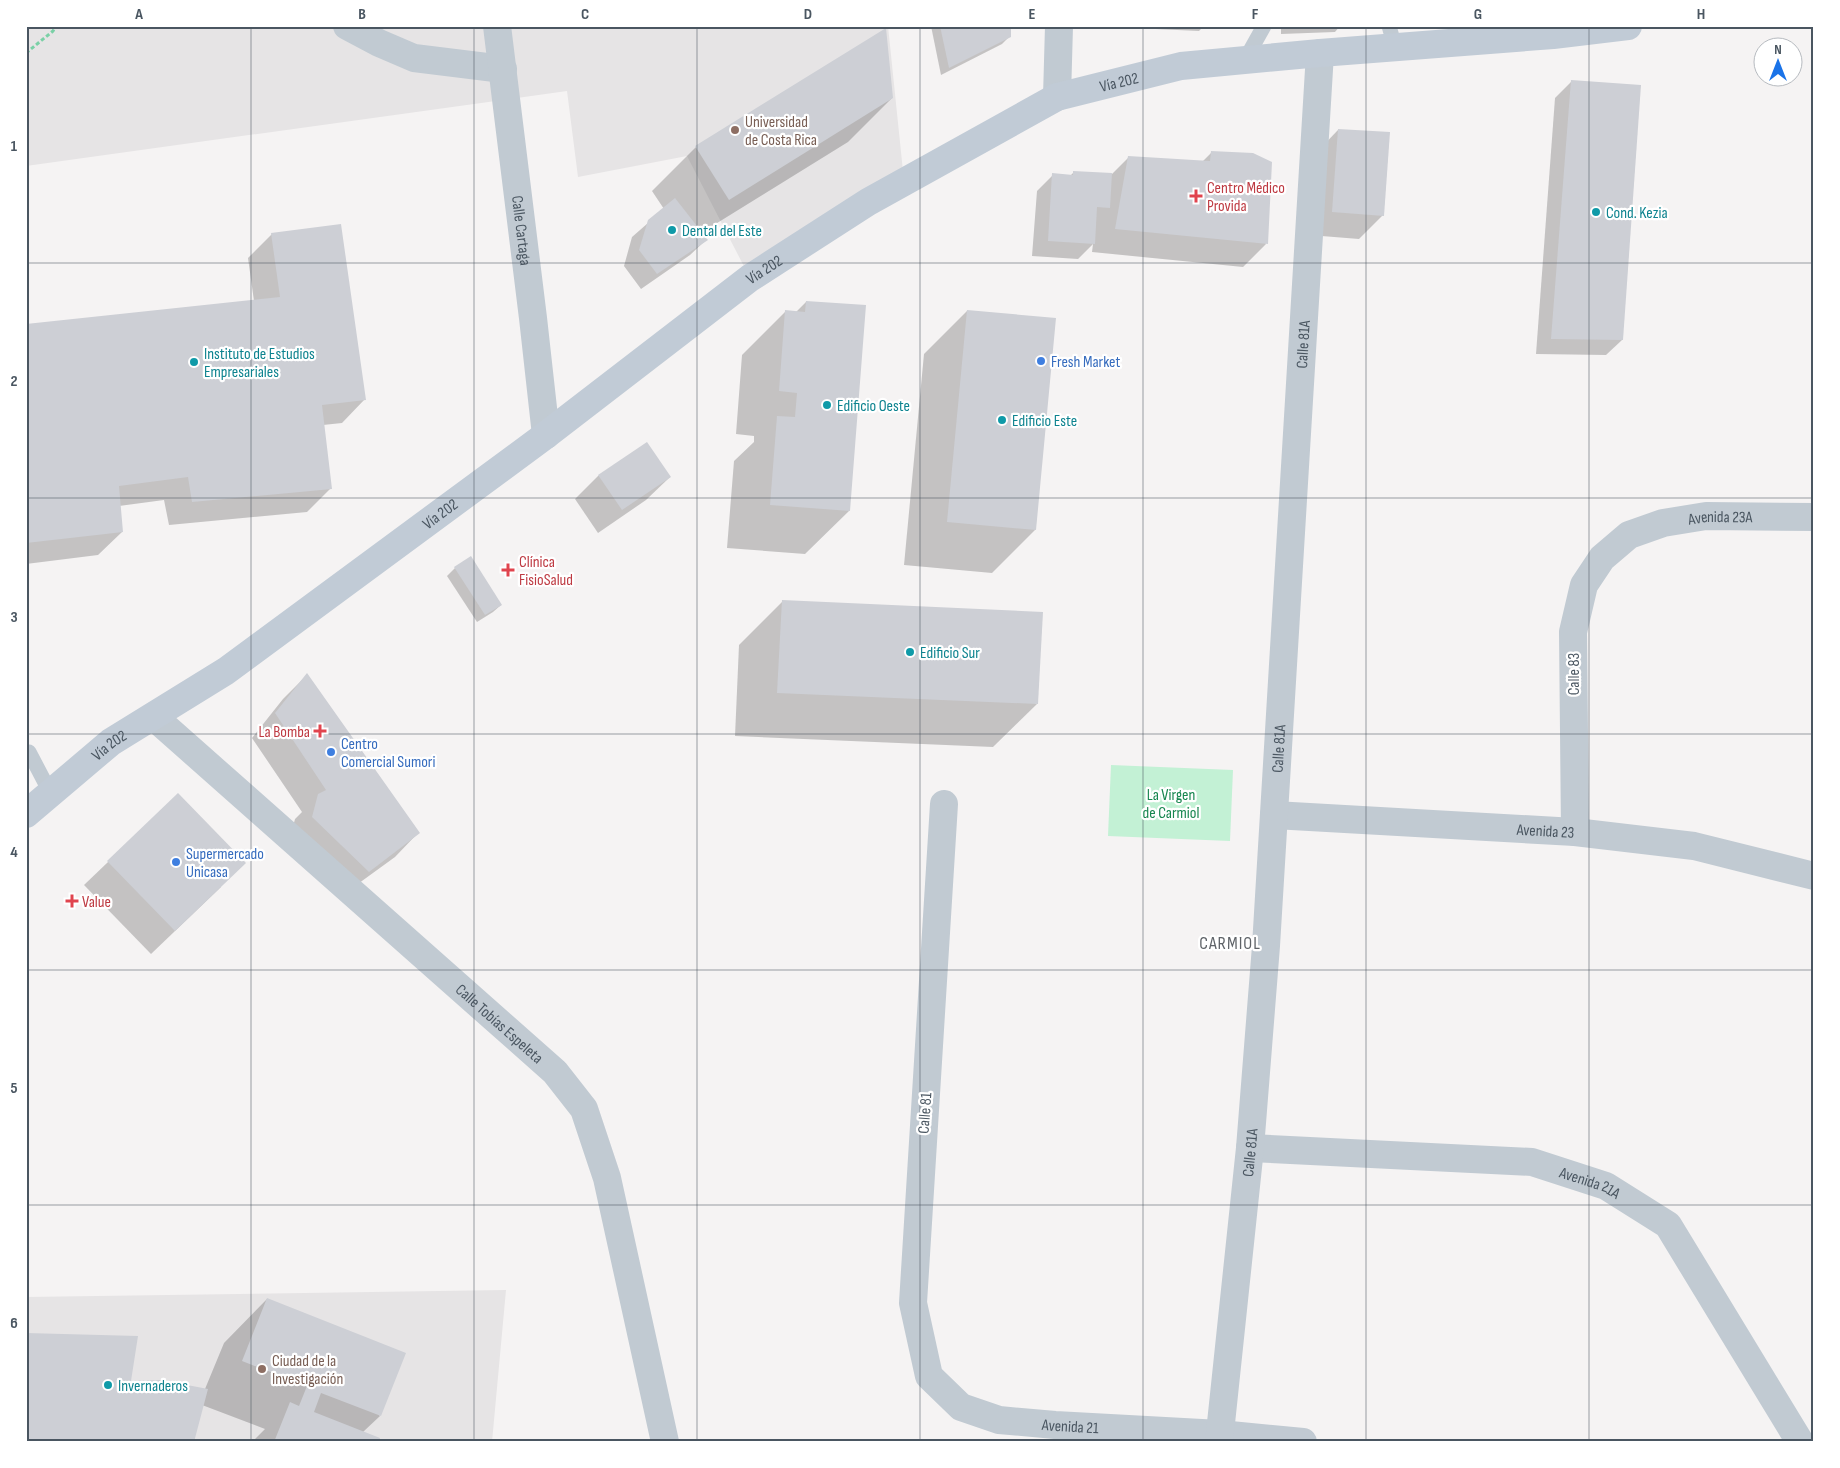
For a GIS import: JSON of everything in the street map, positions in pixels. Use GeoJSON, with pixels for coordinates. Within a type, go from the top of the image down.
{"type":"FeatureCollection","features":[{"type":"Feature","properties":{"kind":"main road","name":"Vía 202"},"geometry":{"type":"LineString","coordinates":[[26,814],[111,742],[226,671],[546,435],[750,278],[868,202],[1057,97],[1181,66],[1320,53],[1392,36],[1553,35],[1628,26]]}},
{"type":"Feature","properties":{"kind":"street"},"geometry":{"type":"LineString","coordinates":[[347,26],[414,58],[503,69]]}},
{"type":"Feature","properties":{"kind":"street","name":"Calle Cartaga"},"geometry":{"type":"LineString","coordinates":[[497,26],[546,435]]}},
{"type":"Feature","properties":{"kind":"street"},"geometry":{"type":"LineString","coordinates":[[1057,97],[1059,26]]}},
{"type":"Feature","properties":{"kind":"street","name":"Calle 81A"},"geometry":{"type":"LineString","coordinates":[[1220,1438],[1250,1148],[1266,946],[1320,53]]}},
{"type":"Feature","properties":{"kind":"street","name":"Avenida 23A"},"geometry":{"type":"LineString","coordinates":[[1629,536],[1663,522],[1706,516],[1814,517]]}},
{"type":"Feature","properties":{"kind":"street","name":"Calle 83"},"geometry":{"type":"LineString","coordinates":[[1575,832],[1573,632],[1584,585],[1602,558],[1629,536]]}},
{"type":"Feature","properties":{"kind":"street","name":"Calle Tobías Espeleta"},"geometry":{"type":"LineString","coordinates":[[154,717],[555,1072],[584,1109],[607,1178],[665,1442]]}},
{"type":"Feature","properties":{"kind":"street","name":"Calle 81"},"geometry":{"type":"LineString","coordinates":[[944,804],[912,1303],[929,1376],[961,1407]]}},
{"type":"Feature","properties":{"kind":"street","name":"Avenida 23"},"geometry":{"type":"LineString","coordinates":[[1274,815],[1575,832],[1694,846],[1814,876]]}},
{"type":"Feature","properties":{"kind":"street","name":"Avenida 21A"},"geometry":{"type":"LineString","coordinates":[[1250,1148],[1532,1162],[1606,1186],[1668,1225],[1800,1442]]}},
{"type":"Feature","properties":{"kind":"street","name":"Avenida 21"},"geometry":{"type":"LineString","coordinates":[[961,1407],[999,1420],[1220,1438],[1303,1442]]}},
{"type":"Feature","properties":{"kind":"lane"},"geometry":{"type":"LineString","coordinates":[[1245,60],[1264,26]]}},
{"type":"Feature","properties":{"kind":"lane"},"geometry":{"type":"LineString","coordinates":[[29,752],[50,792]]}},
{"type":"Feature","properties":{"kind":"path"},"geometry":{"type":"LineString","coordinates":[[26,53],[53,32],[56,26]]}},
{"type":"Feature","properties":{"kind":"shaded area","name":"Universidad de Costa Rica"},"geometry":{"type":"Polygon","coordinates":[[[26,26],[888,26],[904,181],[750,278],[687,156],[578,177],[567,91],[26,166],[26,26]]]}},
{"type":"Feature","properties":{"kind":"shaded area","name":"Ciudad de la Investigación"},"geometry":{"type":"Polygon","coordinates":[[[506,1290],[492,1442],[26,1442],[26,1297],[506,1290]]]}},
{"type":"Feature","properties":{"kind":"green space","name":"La Virgen de Carmiol"},"geometry":{"type":"Polygon","coordinates":[[[1111,765],[1233,770],[1230,841],[1108,836],[1111,765]]]}},
{"type":"Feature","properties":{"kind":"building"},"geometry":{"type":"Polygon","coordinates":[[[940,26],[1011,26],[1011,37],[949,68],[940,26]]]}},
{"type":"Feature","properties":{"kind":"building"},"geometry":{"type":"Polygon","coordinates":[[[886,28],[893,98],[729,200],[695,146],[886,28]]]}},
{"type":"Feature","properties":{"kind":"building","name":"Cond. Kezia"},"geometry":{"type":"Polygon","coordinates":[[[1571,80],[1641,85],[1623,340],[1551,339],[1571,80]]]}},
{"type":"Feature","properties":{"kind":"building"},"geometry":{"type":"Polygon","coordinates":[[[1338,129],[1390,132],[1384,216],[1332,212],[1338,129]]]}},
{"type":"Feature","properties":{"kind":"building","name":"Centro Médico Provida"},"geometry":{"type":"Polygon","coordinates":[[[1211,151],[1253,153],[1272,162],[1268,244],[1115,229],[1128,156],[1210,161],[1211,151]]]}},
{"type":"Feature","properties":{"kind":"building"},"geometry":{"type":"Polygon","coordinates":[[[1073,171],[1112,173],[1110,208],[1097,207],[1095,244],[1048,241],[1052,173],[1073,175],[1073,171]]]}},
{"type":"Feature","properties":{"kind":"building","name":"Dental del Este"},"geometry":{"type":"Polygon","coordinates":[[[675,198],[708,240],[657,274],[639,250],[648,220],[675,198]]]}},
{"type":"Feature","properties":{"kind":"building","name":"Instituto de Estudios Empresariales"},"geometry":{"type":"Polygon","coordinates":[[[341,224],[366,400],[322,405],[332,489],[192,502],[188,477],[119,486],[123,532],[26,543],[26,324],[280,297],[271,233],[341,224]]]}},
{"type":"Feature","properties":{"kind":"building","name":"Edificio Oeste"},"geometry":{"type":"Polygon","coordinates":[[[806,301],[866,305],[850,511],[770,505],[777,416],[795,417],[797,393],[779,391],[785,310],[805,312],[806,301]]]}},
{"type":"Feature","properties":{"kind":"building","name":"Edificio Este"},"geometry":{"type":"Polygon","coordinates":[[[967,310],[1056,318],[1036,530],[947,522],[967,310]]]}},
{"type":"Feature","properties":{"kind":"building"},"geometry":{"type":"Polygon","coordinates":[[[647,442],[671,477],[622,510],[598,475],[647,442]]]}},
{"type":"Feature","properties":{"kind":"building"},"geometry":{"type":"Polygon","coordinates":[[[471,556],[502,605],[485,615],[454,567],[471,556]]]}},
{"type":"Feature","properties":{"kind":"building","name":"Edificio Sur"},"geometry":{"type":"Polygon","coordinates":[[[782,600],[1043,612],[1038,704],[777,693],[782,600]]]}},
{"type":"Feature","properties":{"kind":"building","name":"Centro Comercial Sumori"},"geometry":{"type":"Polygon","coordinates":[[[307,673],[420,833],[369,872],[312,817],[318,794],[326,790],[275,713],[307,673]]]}},
{"type":"Feature","properties":{"kind":"building","name":"Supermercado Unicasa"},"geometry":{"type":"Polygon","coordinates":[[[178,793],[246,863],[175,931],[107,861],[178,793]]]}},
{"type":"Feature","properties":{"kind":"building"},"geometry":{"type":"Polygon","coordinates":[[[267,1298],[406,1353],[381,1416],[321,1393],[314,1412],[380,1438],[379,1442],[274,1442],[290,1402],[299,1406],[307,1386],[242,1361],[267,1298]]]}},
{"type":"Feature","properties":{"kind":"building","name":"Invernaderos"},"geometry":{"type":"Polygon","coordinates":[[[26,1333],[138,1336],[131,1381],[161,1380],[208,1389],[194,1442],[26,1442],[26,1333]]]}},
{"type":"Feature","properties":{"kind":"place","name":"Universidad de Costa Rica"},"geometry":{"type":"Point","coordinates":[735,130]}},
{"type":"Feature","properties":{"kind":"place","name":"Centro Médico Provida"},"geometry":{"type":"Point","coordinates":[1196,196]}},
{"type":"Feature","properties":{"kind":"place","name":"Cond. Kezia"},"geometry":{"type":"Point","coordinates":[1596,212]}},
{"type":"Feature","properties":{"kind":"place","name":"Dental del Este"},"geometry":{"type":"Point","coordinates":[672,230]}},
{"type":"Feature","properties":{"kind":"place","name":"Fresh Market"},"geometry":{"type":"Point","coordinates":[1041,361]}},
{"type":"Feature","properties":{"kind":"place","name":"Instituto de Estudios Empresariales"},"geometry":{"type":"Point","coordinates":[194,362]}},
{"type":"Feature","properties":{"kind":"place","name":"Edificio Oeste"},"geometry":{"type":"Point","coordinates":[827,405]}},
{"type":"Feature","properties":{"kind":"place","name":"Edificio Este"},"geometry":{"type":"Point","coordinates":[1002,420]}},
{"type":"Feature","properties":{"kind":"place","name":"Clínica FisioSalud"},"geometry":{"type":"Point","coordinates":[508,570]}},
{"type":"Feature","properties":{"kind":"place","name":"Edificio Sur"},"geometry":{"type":"Point","coordinates":[910,652]}},
{"type":"Feature","properties":{"kind":"place","name":"La Bomba"},"geometry":{"type":"Point","coordinates":[320,731]}},
{"type":"Feature","properties":{"kind":"place","name":"Centro Comercial Sumori"},"geometry":{"type":"Point","coordinates":[331,752]}},
{"type":"Feature","properties":{"kind":"place","name":"Supermercado Unicasa"},"geometry":{"type":"Point","coordinates":[176,862]}},
{"type":"Feature","properties":{"kind":"place","name":"Value"},"geometry":{"type":"Point","coordinates":[72,901]}},
{"type":"Feature","properties":{"kind":"place","name":"Ciudad de la Investigación"},"geometry":{"type":"Point","coordinates":[262,1369]}},
{"type":"Feature","properties":{"kind":"place","name":"Invernaderos"},"geometry":{"type":"Point","coordinates":[108,1385]}},
{"type":"Feature","properties":{"kind":"district","name":"CARMIOL"},"geometry":{"type":"Point","coordinates":[1230,943]}}]}
